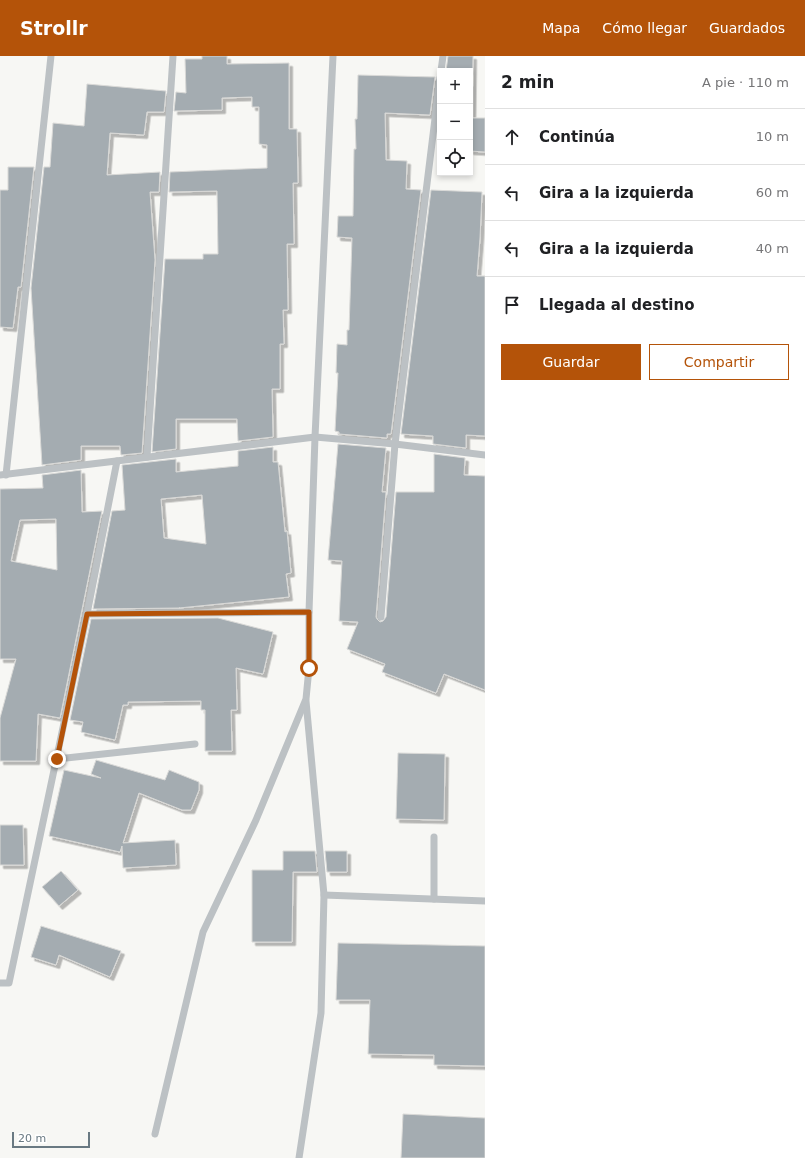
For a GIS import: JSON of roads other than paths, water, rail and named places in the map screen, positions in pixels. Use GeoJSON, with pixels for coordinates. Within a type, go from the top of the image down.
{"type":"FeatureCollection","features":[{"type":"Feature","properties":{"kind":"street"},"geometry":{"type":"LineString","coordinates":[[51,56],[3,475],[316,437],[395,444],[485,455]]}},
{"type":"Feature","properties":{"kind":"street"},"geometry":{"type":"LineString","coordinates":[[147,457],[173,56]]}},
{"type":"Feature","properties":{"kind":"street"},"geometry":{"type":"LineString","coordinates":[[299,1158],[321,1013],[324,895],[306,699],[309,668],[309,612],[333,56]]}},
{"type":"Feature","properties":{"kind":"street"},"geometry":{"type":"LineString","coordinates":[[441,68],[443,56]]}},
{"type":"Feature","properties":{"kind":"street"},"geometry":{"type":"LineString","coordinates":[[381,617],[395,444],[437,102]]}},
{"type":"Feature","properties":{"kind":"street"},"geometry":{"type":"LineString","coordinates":[[0,983],[9,983],[87,614],[117,461]]}},
{"type":"Feature","properties":{"kind":"street"},"geometry":{"type":"LineString","coordinates":[[87,614],[309,612]]}},
{"type":"Feature","properties":{"kind":"street"},"geometry":{"type":"LineString","coordinates":[[155,1134],[203,932],[256,820],[306,699]]}},
{"type":"Feature","properties":{"kind":"street"},"geometry":{"type":"LineString","coordinates":[[57,759],[195,744]]}},
{"type":"Feature","properties":{"kind":"street"},"geometry":{"type":"LineString","coordinates":[[434,837],[434,899]]}},
{"type":"Feature","properties":{"kind":"street"},"geometry":{"type":"LineString","coordinates":[[324,895],[485,901]]}}]}
